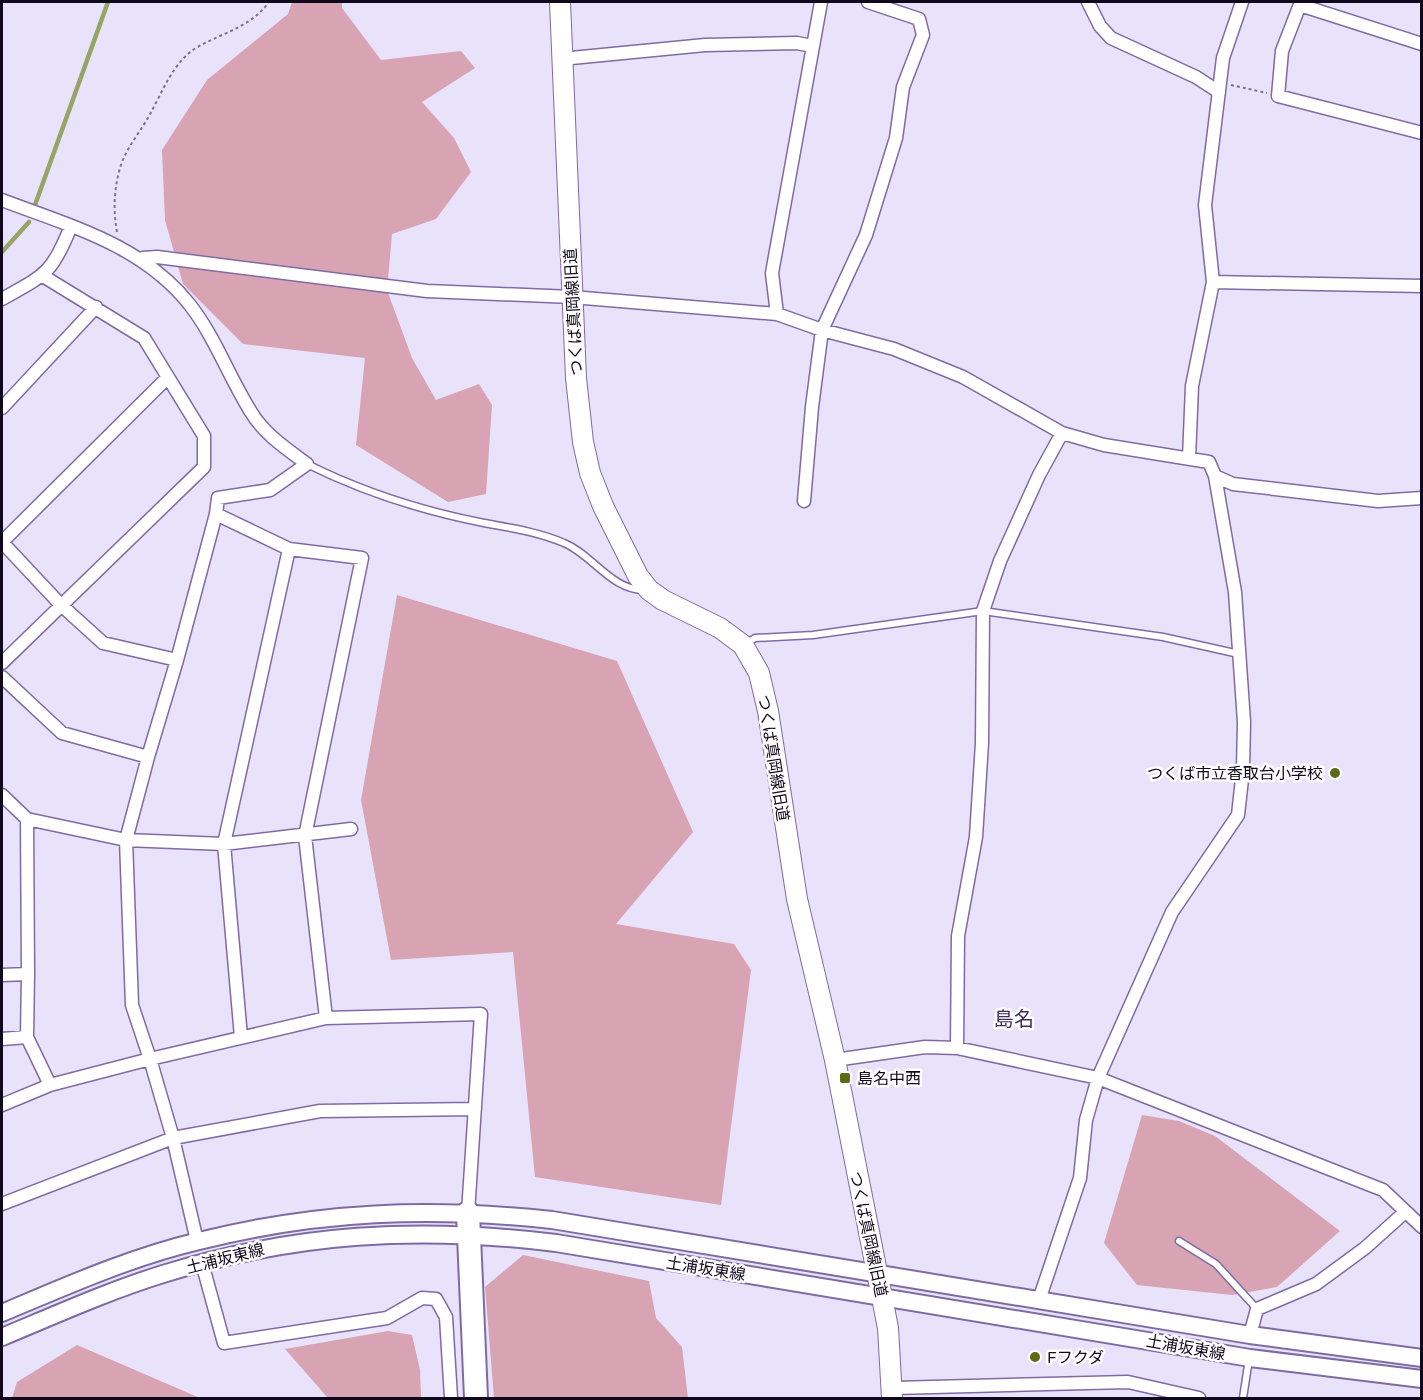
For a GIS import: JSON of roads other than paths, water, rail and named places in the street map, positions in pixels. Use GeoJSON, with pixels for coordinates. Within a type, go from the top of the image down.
{"type":"FeatureCollection","features":[{"type":"Feature","properties":{"kind":"highway"},"geometry":{"type":"LineString","coordinates":[[468,1223],[476,1398]]}},
{"type":"Feature","properties":{"kind":"main road","name":"つくば真岡線旧道"},"geometry":{"type":"LineString","coordinates":[[560,2],[576,378],[583,442],[590,473],[629,558],[649,590],[663,600],[720,628],[743,645],[759,674],[768,711],[797,898],[835,1060],[890,1339],[893,1393]]}},
{"type":"Feature","properties":{"kind":"main road","name":"土浦坂東線"},"geometry":{"type":"LineString","coordinates":[[2,1313],[66,1286],[197,1241],[270,1225],[339,1215],[413,1211],[556,1243],[1250,1358],[1422,1379]]}},
{"type":"Feature","properties":{"kind":"main road","name":"土浦坂東線"},"geometry":{"type":"LineString","coordinates":[[2,1337],[124,1287],[202,1263],[270,1247],[340,1236],[411,1233],[468,1223],[552,1220],[1250,1335],[1422,1358]]}},
{"type":"Feature","properties":{"kind":"street"},"geometry":{"type":"LineString","coordinates":[[777,314],[772,273],[821,2]]}},
{"type":"Feature","properties":{"kind":"street"},"geometry":{"type":"LineString","coordinates":[[804,501],[812,407],[822,330],[866,235],[896,138],[903,87],[923,35],[919,19],[868,2]]}},
{"type":"Feature","properties":{"kind":"street"},"geometry":{"type":"LineString","coordinates":[[1088,2],[1100,26],[1111,38],[1219,87]]}},
{"type":"Feature","properties":{"kind":"street"},"geometry":{"type":"LineString","coordinates":[[1189,458],[1192,386],[1213,282],[1205,205],[1223,58],[1242,2]]}},
{"type":"Feature","properties":{"kind":"street"},"geometry":{"type":"LineString","coordinates":[[1422,44],[1300,3],[1282,51],[1278,96],[1422,133]]}},
{"type":"Feature","properties":{"kind":"street"},"geometry":{"type":"LineString","coordinates":[[561,59],[705,45],[797,43],[812,46]]}},
{"type":"Feature","properties":{"kind":"street"},"geometry":{"type":"LineString","coordinates":[[2,200],[120,246],[143,258],[190,304],[226,364],[251,413],[271,436],[307,464],[270,490],[218,498],[177,660],[126,840],[132,1005],[173,1138],[197,1241]]}},
{"type":"Feature","properties":{"kind":"street"},"geometry":{"type":"LineString","coordinates":[[2,299],[43,276],[58,258],[71,226]]}},
{"type":"Feature","properties":{"kind":"street"},"geometry":{"type":"LineString","coordinates":[[143,258],[168,258],[427,291],[572,297],[777,314],[822,330],[894,349],[963,377],[1062,433],[1104,445],[1209,462],[1215,476],[1235,592],[1244,722],[1243,770],[1238,815],[1172,912],[1098,1078],[1086,1120],[1080,1179],[1039,1300]]}},
{"type":"Feature","properties":{"kind":"street"},"geometry":{"type":"LineString","coordinates":[[2,663],[60,604],[204,467],[204,436],[144,338],[43,276]]}},
{"type":"Feature","properties":{"kind":"street"},"geometry":{"type":"LineString","coordinates":[[1213,282],[1422,286]]}},
{"type":"Feature","properties":{"kind":"street"},"geometry":{"type":"LineString","coordinates":[[2,408],[96,307]]}},
{"type":"Feature","properties":{"kind":"street"},"geometry":{"type":"LineString","coordinates":[[168,376],[2,542],[60,604],[103,643],[177,660]]}},
{"type":"Feature","properties":{"kind":"street"},"geometry":{"type":"LineString","coordinates":[[957,1048],[958,936],[976,837],[982,743],[983,611],[1005,550],[1039,475],[1062,433]]}},
{"type":"Feature","properties":{"kind":"street"},"geometry":{"type":"LineString","coordinates":[[1215,476],[1247,486],[1378,501],[1422,498]]}},
{"type":"Feature","properties":{"kind":"street"},"geometry":{"type":"LineString","coordinates":[[216,513],[289,549],[362,558],[305,836],[326,1018]]}},
{"type":"Feature","properties":{"kind":"street"},"geometry":{"type":"LineString","coordinates":[[241,1037],[224,844],[289,549]]}},
{"type":"Feature","properties":{"kind":"street"},"geometry":{"type":"LineString","coordinates":[[2,676],[62,734],[148,757]]}},
{"type":"Feature","properties":{"kind":"street"},"geometry":{"type":"LineString","coordinates":[[2,795],[27,819],[126,840],[224,844],[351,829]]}},
{"type":"Feature","properties":{"kind":"street"},"geometry":{"type":"LineString","coordinates":[[27,819],[27,1037],[50,1085]]}},
{"type":"Feature","properties":{"kind":"street"},"geometry":{"type":"LineString","coordinates":[[2,975],[28,974]]}},
{"type":"Feature","properties":{"kind":"street"},"geometry":{"type":"LineString","coordinates":[[2,1105],[50,1085],[326,1018],[481,1014],[468,1223]]}},
{"type":"Feature","properties":{"kind":"street"},"geometry":{"type":"LineString","coordinates":[[2,1039],[27,1037]]}},
{"type":"Feature","properties":{"kind":"street"},"geometry":{"type":"LineString","coordinates":[[835,1060],[925,1047],[957,1048],[1098,1078],[1383,1190],[1422,1227]]}},
{"type":"Feature","properties":{"kind":"street"},"geometry":{"type":"LineString","coordinates":[[2,1204],[173,1138],[320,1111],[475,1109]]}},
{"type":"Feature","properties":{"kind":"street"},"geometry":{"type":"LineString","coordinates":[[1250,1335],[1257,1309],[1316,1284],[1365,1248],[1404,1212]]}},
{"type":"Feature","properties":{"kind":"street"},"geometry":{"type":"LineString","coordinates":[[202,1263],[224,1343],[387,1318],[422,1298],[436,1299],[446,1317],[451,1398]]}},
{"type":"Feature","properties":{"kind":"street"},"geometry":{"type":"LineString","coordinates":[[893,1393],[1128,1382],[1162,1394],[1199,1398]]}},
{"type":"Feature","properties":{"kind":"lane"},"geometry":{"type":"LineString","coordinates":[[307,464],[341,481],[398,501],[484,523],[508,526],[565,543],[628,590],[649,590]]}},
{"type":"Feature","properties":{"kind":"lane"},"geometry":{"type":"LineString","coordinates":[[743,645],[755,638],[824,633],[983,611],[1163,637],[1239,654]]}},
{"type":"Feature","properties":{"kind":"lane"},"geometry":{"type":"LineString","coordinates":[[1179,1241],[1216,1264],[1257,1309]]}},
{"type":"Feature","properties":{"kind":"lane"},"geometry":{"type":"LineString","coordinates":[[1243,1398],[1250,1358]]}},
{"type":"Feature","properties":{"kind":"waterway"},"geometry":{"type":"LineString","coordinates":[[35,205],[108,2]]}},
{"type":"Feature","properties":{"kind":"waterway"},"geometry":{"type":"LineString","coordinates":[[2,252],[29,222]]}},
{"type":"Feature","properties":{"kind":"place","name":"つくば市立香取台小学校"},"geometry":{"type":"Point","coordinates":[1335,773]}},
{"type":"Feature","properties":{"kind":"place","name":"島名中西"},"geometry":{"type":"Point","coordinates":[845,1078]}},
{"type":"Feature","properties":{"kind":"place","name":"Fフクダ"},"geometry":{"type":"Point","coordinates":[1035,1357]}},
{"type":"Feature","properties":{"kind":"district","name":"島名"},"geometry":{"type":"Point","coordinates":[1014,1019]}}]}
